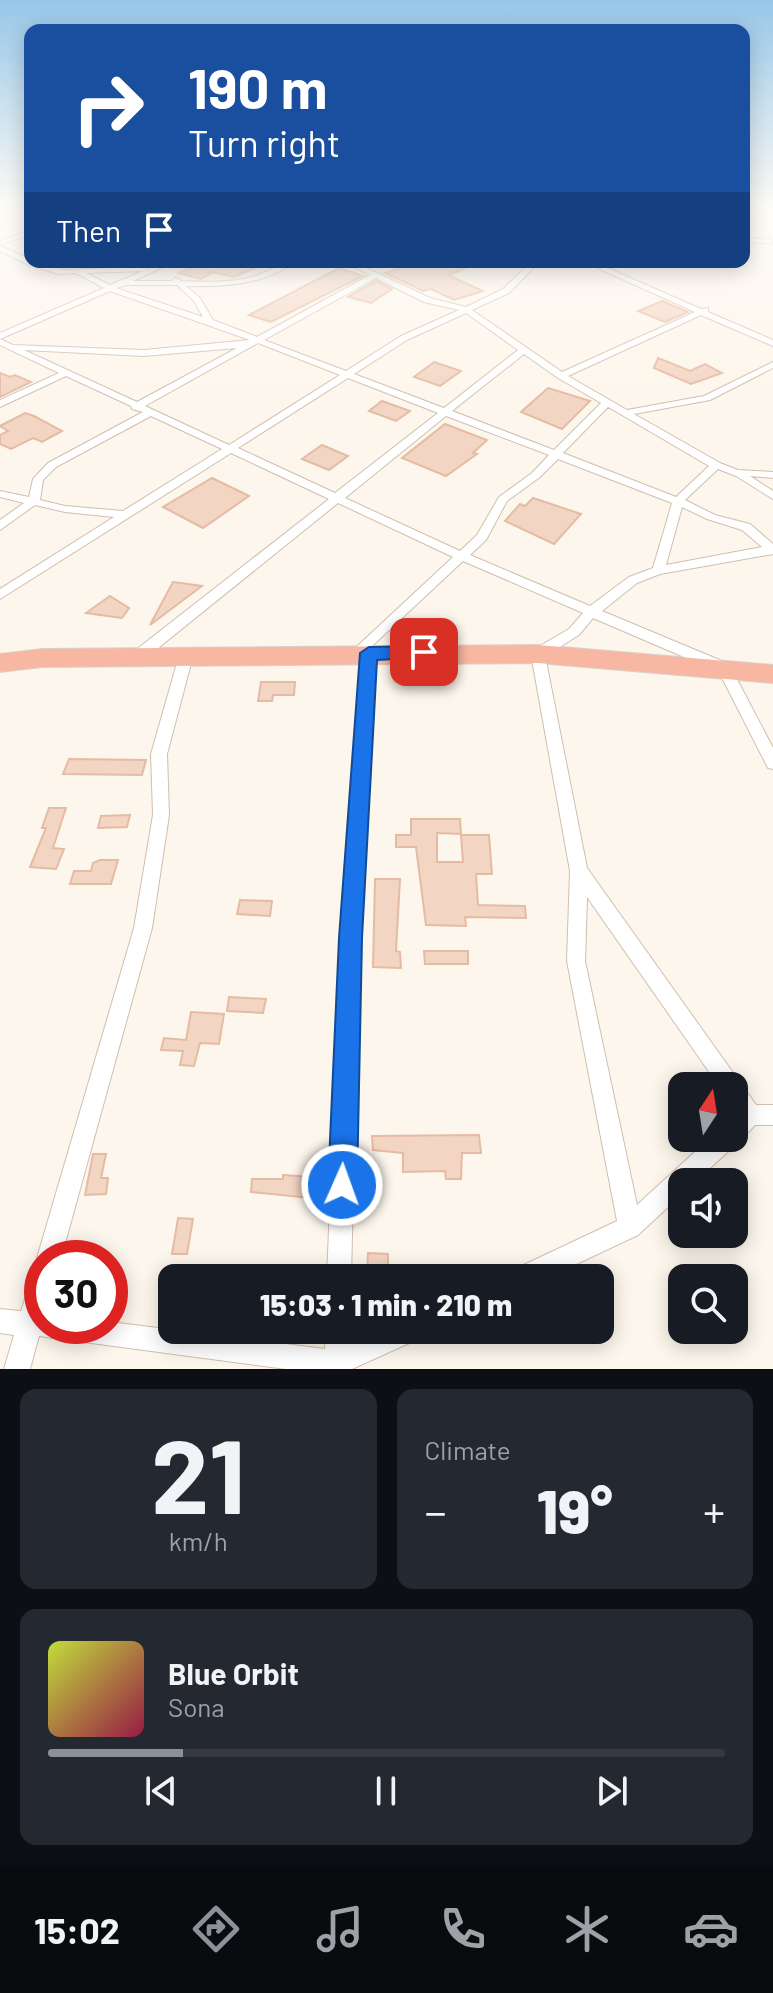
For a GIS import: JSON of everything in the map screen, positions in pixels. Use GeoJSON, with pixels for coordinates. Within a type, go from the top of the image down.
{"type":"FeatureCollection","features":[{"type":"Feature","properties":{"kind":"highway"},"geometry":{"type":"LineString","coordinates":[[0,651],[42,658]]}},
{"type":"Feature","properties":{"kind":"highway"},"geometry":{"type":"LineString","coordinates":[[0,663],[42,658],[363,653],[538,654],[773,674]]}},
{"type":"Feature","properties":{"kind":"street"},"geometry":{"type":"LineString","coordinates":[[87,275],[258,343],[678,501],[711,517],[746,527],[772,550]]}},
{"type":"Feature","properties":{"kind":"street"},"geometry":{"type":"LineString","coordinates":[[0,336],[141,275]]}},
{"type":"Feature","properties":{"kind":"street"},"geometry":{"type":"LineString","coordinates":[[164,275],[197,300],[210,322]]}},
{"type":"Feature","properties":{"kind":"street"},"geometry":{"type":"LineString","coordinates":[[116,286],[177,282],[240,285],[272,275]]}},
{"type":"Feature","properties":{"kind":"street"},"geometry":{"type":"LineString","coordinates":[[0,595],[404,338],[506,291],[522,275]]}},
{"type":"Feature","properties":{"kind":"street"},"geometry":{"type":"LineString","coordinates":[[619,275],[705,310],[773,343]]}},
{"type":"Feature","properties":{"kind":"street"},"geometry":{"type":"LineString","coordinates":[[135,407],[258,343],[374,276],[427,300],[466,309],[561,376],[716,465],[740,474],[773,496]]}},
{"type":"Feature","properties":{"kind":"street"},"geometry":{"type":"LineString","coordinates":[[561,376],[705,310]]}},
{"type":"Feature","properties":{"kind":"street"},"geometry":{"type":"LineString","coordinates":[[5,345],[144,353],[258,343]]}},
{"type":"Feature","properties":{"kind":"street"},"geometry":{"type":"LineString","coordinates":[[5,345],[227,451],[590,613],[724,668],[773,763]]}},
{"type":"Feature","properties":{"kind":"street"},"geometry":{"type":"LineString","coordinates":[[137,657],[333,498],[523,350]]}},
{"type":"Feature","properties":{"kind":"street"},"geometry":{"type":"LineString","coordinates":[[624,413],[707,398],[773,365]]}},
{"type":"Feature","properties":{"kind":"street"},"geometry":{"type":"LineString","coordinates":[[0,404],[64,374]]}},
{"type":"Feature","properties":{"kind":"street"},"geometry":{"type":"LineString","coordinates":[[339,1264],[363,653],[482,537],[503,499],[536,475],[606,403]]}},
{"type":"Feature","properties":{"kind":"street"},"geometry":{"type":"LineString","coordinates":[[0,526],[34,501],[38,479],[52,465],[149,413]]}},
{"type":"Feature","properties":{"kind":"street"},"geometry":{"type":"LineString","coordinates":[[716,465],[773,475]]}},
{"type":"Feature","properties":{"kind":"street"},"geometry":{"type":"LineString","coordinates":[[658,570],[678,501],[716,465]]}},
{"type":"Feature","properties":{"kind":"street"},"geometry":{"type":"LineString","coordinates":[[0,493],[126,515]]}},
{"type":"Feature","properties":{"kind":"street"},"geometry":{"type":"LineString","coordinates":[[630,1227],[576,961],[579,871],[538,654],[574,632],[590,613],[633,580],[658,570],[772,550]]}},
{"type":"Feature","properties":{"kind":"street"},"geometry":{"type":"LineString","coordinates":[[54,1240],[143,928],[161,815],[159,754],[186,656]]}},
{"type":"Feature","properties":{"kind":"street"},"geometry":{"type":"LineString","coordinates":[[579,871],[721,1072]]}},
{"type":"Feature","properties":{"kind":"street"},"geometry":{"type":"LineString","coordinates":[[748,1111],[751,1115]]}},
{"type":"Feature","properties":{"kind":"street"},"geometry":{"type":"LineString","coordinates":[[748,1118],[751,1115],[773,1115]]}},
{"type":"Feature","properties":{"kind":"street"},"geometry":{"type":"LineString","coordinates":[[551,1264],[630,1227],[711,1152]]}},
{"type":"Feature","properties":{"kind":"street"},"geometry":{"type":"LineString","coordinates":[[0,1321],[24,1324]]}},
{"type":"Feature","properties":{"kind":"street"},"geometry":{"type":"LineString","coordinates":[[128,1337],[336,1366],[381,1344]]}},
{"type":"Feature","properties":{"kind":"street"},"geometry":{"type":"LineString","coordinates":[[17,1369],[29,1344]]}},
{"type":"Feature","properties":{"kind":"street"},"geometry":{"type":"LineString","coordinates":[[336,1366],[337,1344]]}},
{"type":"Feature","properties":{"kind":"building"},"geometry":{"type":"Polygon","coordinates":[[[186,275],[208,275],[201,279],[186,275]]]}},
{"type":"Feature","properties":{"kind":"building"},"geometry":{"type":"Polygon","coordinates":[[[326,275],[363,276],[271,322],[249,315],[326,275]]]}},
{"type":"Feature","properties":{"kind":"building"},"geometry":{"type":"Polygon","coordinates":[[[389,275],[448,275],[483,291],[454,300],[431,289],[423,291],[389,275]]]}},
{"type":"Feature","properties":{"kind":"building"},"geometry":{"type":"Polygon","coordinates":[[[376,281],[392,289],[371,303],[348,297],[376,281]]]}},
{"type":"Feature","properties":{"kind":"building"},"geometry":{"type":"Polygon","coordinates":[[[662,301],[688,312],[665,322],[638,311],[662,301]]]}},
{"type":"Feature","properties":{"kind":"building"},"geometry":{"type":"Polygon","coordinates":[[[658,358],[690,371],[705,364],[722,373],[691,384],[654,368],[658,358]]]}},
{"type":"Feature","properties":{"kind":"building"},"geometry":{"type":"Polygon","coordinates":[[[434,362],[461,371],[440,386],[414,377],[434,362]]]}},
{"type":"Feature","properties":{"kind":"building"},"geometry":{"type":"Polygon","coordinates":[[[0,373],[10,377],[15,375],[31,382],[0,397],[0,373]]]}},
{"type":"Feature","properties":{"kind":"building"},"geometry":{"type":"Polygon","coordinates":[[[548,388],[590,401],[562,429],[521,412],[548,388]]]}},
{"type":"Feature","properties":{"kind":"building"},"geometry":{"type":"Polygon","coordinates":[[[382,401],[410,411],[396,421],[369,411],[382,401]]]}},
{"type":"Feature","properties":{"kind":"building"},"geometry":{"type":"Polygon","coordinates":[[[25,413],[62,431],[42,442],[33,438],[11,449],[0,444],[0,435],[8,431],[0,426],[25,413]]]}},
{"type":"Feature","properties":{"kind":"building"},"geometry":{"type":"Polygon","coordinates":[[[445,424],[487,440],[473,453],[477,454],[446,476],[402,458],[445,424]]]}},
{"type":"Feature","properties":{"kind":"building"},"geometry":{"type":"Polygon","coordinates":[[[322,445],[348,456],[329,470],[302,459],[322,445]]]}},
{"type":"Feature","properties":{"kind":"building"},"geometry":{"type":"Polygon","coordinates":[[[212,478],[249,496],[203,528],[163,507],[212,478]]]}},
{"type":"Feature","properties":{"kind":"building"},"geometry":{"type":"Polygon","coordinates":[[[533,498],[581,514],[554,544],[505,521],[520,504],[525,506],[533,498]]]}},
{"type":"Feature","properties":{"kind":"building"},"geometry":{"type":"Polygon","coordinates":[[[173,582],[202,586],[150,625],[173,582]]]}},
{"type":"Feature","properties":{"kind":"building"},"geometry":{"type":"Polygon","coordinates":[[[110,596],[129,608],[122,618],[86,613],[110,596]]]}},
{"type":"Feature","properties":{"kind":"building"},"geometry":{"type":"Polygon","coordinates":[[[261,682],[295,682],[294,695],[273,695],[272,701],[258,701],[261,682]]]}},
{"type":"Feature","properties":{"kind":"building"},"geometry":{"type":"Polygon","coordinates":[[[69,759],[146,760],[142,775],[63,774],[69,759]]]}},
{"type":"Feature","properties":{"kind":"building"},"geometry":{"type":"Polygon","coordinates":[[[49,808],[66,808],[53,848],[64,849],[56,869],[30,867],[46,828],[42,828],[49,808]]]}},
{"type":"Feature","properties":{"kind":"building"},"geometry":{"type":"Polygon","coordinates":[[[130,815],[127,827],[98,828],[101,816],[130,815]]]}},
{"type":"Feature","properties":{"kind":"building"},"geometry":{"type":"Polygon","coordinates":[[[411,819],[460,819],[461,834],[437,833],[437,862],[463,862],[461,835],[489,835],[492,874],[476,874],[478,905],[525,906],[526,918],[465,917],[466,926],[426,925],[416,847],[396,847],[396,835],[411,835],[411,819]]]}},
{"type":"Feature","properties":{"kind":"building"},"geometry":{"type":"Polygon","coordinates":[[[118,860],[111,884],[70,884],[74,871],[91,871],[93,863],[118,860]]]}},
{"type":"Feature","properties":{"kind":"building"},"geometry":{"type":"Polygon","coordinates":[[[375,879],[400,879],[396,951],[400,952],[401,968],[373,967],[375,879]]]}},
{"type":"Feature","properties":{"kind":"building"},"geometry":{"type":"Polygon","coordinates":[[[240,900],[272,901],[270,916],[237,914],[240,900]]]}},
{"type":"Feature","properties":{"kind":"building"},"geometry":{"type":"Polygon","coordinates":[[[424,951],[468,951],[468,964],[425,964],[424,951]]]}},
{"type":"Feature","properties":{"kind":"building"},"geometry":{"type":"Polygon","coordinates":[[[229,997],[266,999],[263,1013],[227,1011],[229,997]]]}},
{"type":"Feature","properties":{"kind":"building"},"geometry":{"type":"Polygon","coordinates":[[[191,1012],[224,1014],[219,1044],[200,1043],[194,1066],[180,1065],[183,1051],[161,1050],[164,1038],[186,1040],[191,1012]]]}},
{"type":"Feature","properties":{"kind":"building"},"geometry":{"type":"Polygon","coordinates":[[[479,1135],[481,1153],[462,1153],[461,1179],[446,1179],[445,1171],[403,1172],[403,1153],[373,1150],[372,1136],[479,1135]]]}},
{"type":"Feature","properties":{"kind":"building"},"geometry":{"type":"Polygon","coordinates":[[[93,1154],[106,1154],[101,1178],[108,1178],[106,1194],[85,1195],[93,1154]]]}},
{"type":"Feature","properties":{"kind":"building"},"geometry":{"type":"Polygon","coordinates":[[[283,1175],[312,1177],[310,1198],[251,1192],[252,1179],[283,1179],[283,1175]]]}},
{"type":"Feature","properties":{"kind":"building"},"geometry":{"type":"Polygon","coordinates":[[[178,1218],[193,1219],[187,1254],[172,1254],[178,1218]]]}},
{"type":"Feature","properties":{"kind":"building"},"geometry":{"type":"Polygon","coordinates":[[[368,1253],[388,1254],[388,1264],[367,1264],[368,1253]]]}},
{"type":"Feature","properties":{"kind":"route"},"geometry":{"type":"LineString","coordinates":[[342,1185],[350,938],[369,653],[424,652]]}}]}
